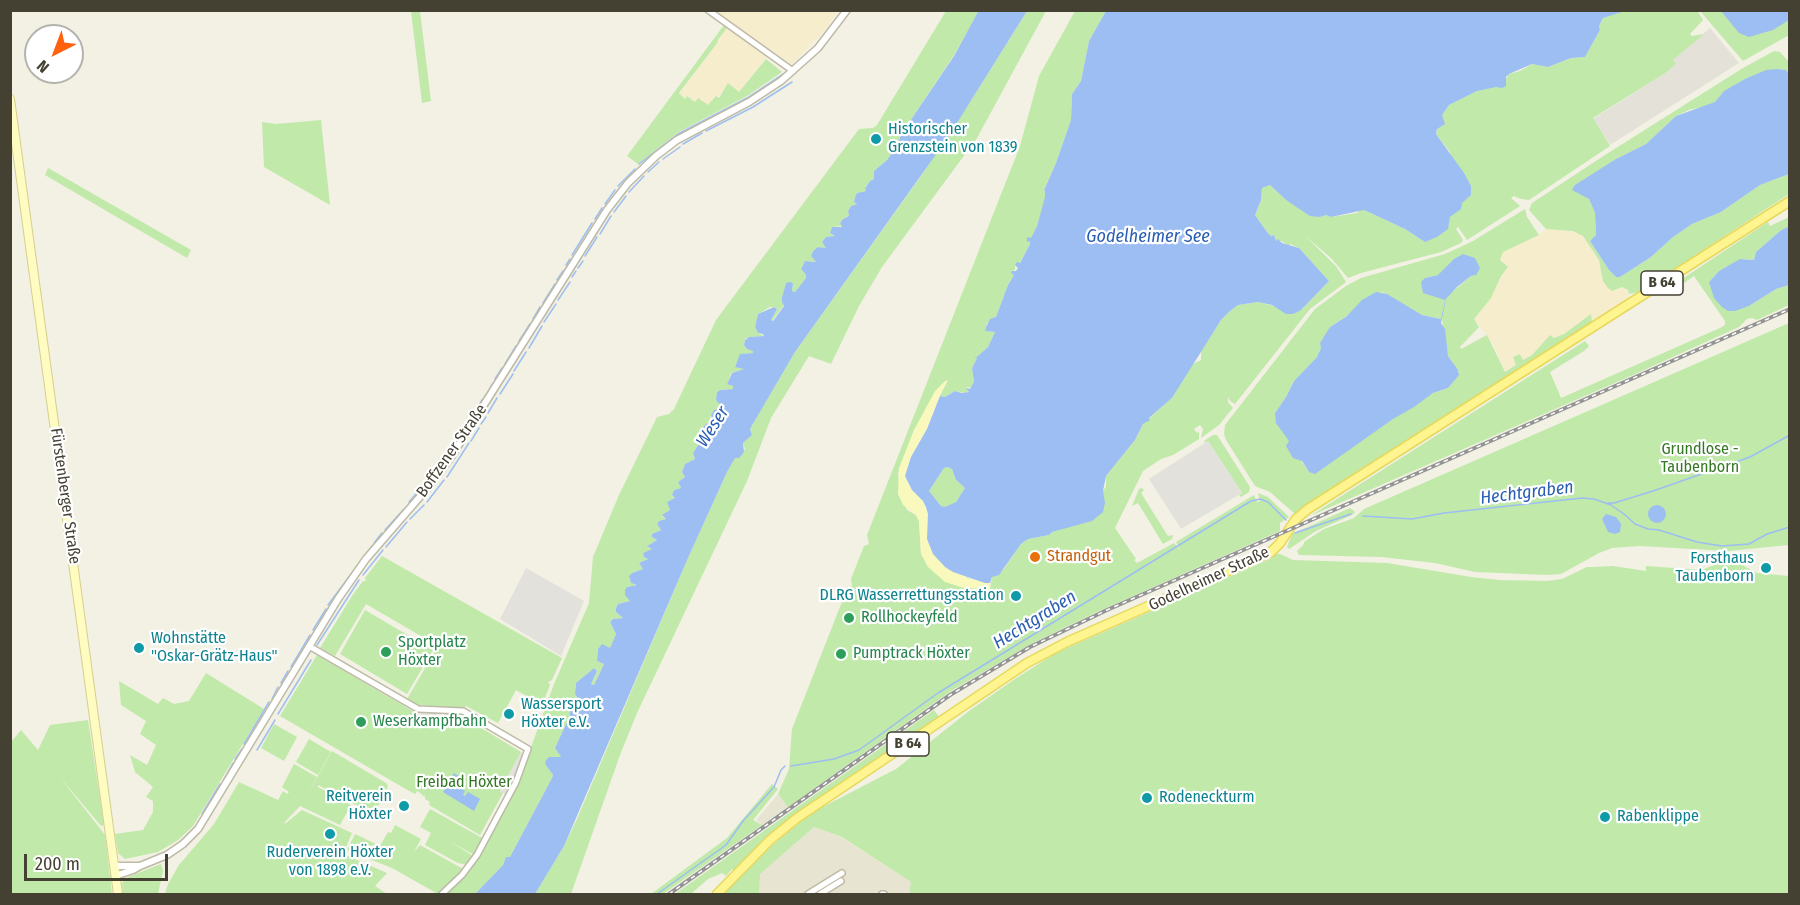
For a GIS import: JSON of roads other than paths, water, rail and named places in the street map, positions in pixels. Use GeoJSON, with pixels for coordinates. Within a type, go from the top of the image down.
{"type":"FeatureCollection","features":[{"type":"Feature","properties":{"kind":"main road","name":"Fürstenberger Straße"},"geometry":{"type":"LineString","coordinates":[[11,99],[118,894]]}},
{"type":"Feature","properties":{"kind":"main road","name":"Godelheimer Straße"},"geometry":{"type":"LineString","coordinates":[[717,894],[770,840],[797,818],[1027,663],[1067,642],[1271,552],[1296,519],[1308,509],[1790,201]]}},
{"type":"Feature","properties":{"kind":"street"},"geometry":{"type":"LineString","coordinates":[[708,10],[795,70]]}},
{"type":"Feature","properties":{"kind":"street","name":"Boffzener Straße"},"geometry":{"type":"LineString","coordinates":[[116,876],[167,855],[183,844],[198,829],[348,584],[451,457],[620,192],[640,170],[678,140],[768,90],[795,70],[829,35],[847,10]]}},
{"type":"Feature","properties":{"kind":"street"},"geometry":{"type":"LineString","coordinates":[[309,646],[418,709],[463,711],[528,749],[516,783],[477,855],[462,875],[442,894]]}},
{"type":"Feature","properties":{"kind":"street","name":"Boffzener Straße"},"geometry":{"type":"LineString","coordinates":[[114,866],[140,866]]}},
{"type":"Feature","properties":{"kind":"street"},"geometry":{"type":"LineString","coordinates":[[808,894],[842,873]]}},
{"type":"Feature","properties":{"kind":"street"},"geometry":{"type":"LineString","coordinates":[[820,894],[841,881]]}},
{"type":"Feature","properties":{"kind":"water","name":"Weser"},"geometry":{"type":"Polygon","coordinates":[[[979,10],[1027,11],[947,139],[795,352],[750,429],[752,435],[743,443],[744,452],[739,458],[735,458],[727,472],[564,846],[535,894],[475,894],[503,865],[506,857],[510,857],[552,778],[553,775],[545,764],[546,760],[549,757],[561,757],[555,748],[567,722],[578,720],[570,717],[569,706],[574,703],[586,703],[579,700],[575,694],[576,683],[594,668],[597,671],[591,684],[594,685],[604,664],[597,661],[598,649],[602,644],[610,648],[616,634],[610,622],[613,619],[623,618],[616,612],[616,608],[618,604],[630,601],[625,595],[627,587],[637,585],[631,583],[629,576],[643,569],[639,563],[648,559],[643,553],[652,549],[647,546],[657,540],[652,537],[652,534],[661,530],[657,524],[666,519],[662,515],[670,510],[667,502],[675,498],[672,495],[674,490],[681,488],[678,482],[685,477],[682,472],[685,464],[695,459],[693,453],[703,441],[701,434],[703,427],[713,423],[711,415],[714,410],[722,407],[716,400],[717,392],[733,389],[733,386],[727,384],[732,373],[744,369],[735,367],[740,354],[753,353],[744,345],[745,340],[749,337],[764,336],[758,333],[755,327],[758,314],[774,307],[777,309],[771,320],[773,321],[784,306],[782,297],[786,283],[793,284],[792,291],[795,292],[806,278],[801,269],[805,261],[816,262],[811,256],[813,251],[818,247],[826,248],[822,242],[826,237],[835,236],[830,233],[832,227],[842,227],[840,223],[849,216],[848,211],[851,206],[857,204],[854,202],[857,193],[866,191],[865,188],[874,179],[874,171],[887,160],[896,147],[902,133],[954,56],[979,10]]]}},
{"type":"Feature","properties":{"kind":"water","name":"Godelheimer See"},"geometry":{"type":"Polygon","coordinates":[[[1106,11],[1625,11],[1603,18],[1599,26],[1600,30],[1585,57],[1571,58],[1548,67],[1532,64],[1509,74],[1506,77],[1506,86],[1502,88],[1477,91],[1449,105],[1442,115],[1445,124],[1437,129],[1436,134],[1464,173],[1471,186],[1471,195],[1462,203],[1461,209],[1450,217],[1448,229],[1437,237],[1425,242],[1405,229],[1364,210],[1331,217],[1310,216],[1286,200],[1270,185],[1262,188],[1261,200],[1255,215],[1267,232],[1271,236],[1274,235],[1276,241],[1278,239],[1282,243],[1299,248],[1329,281],[1301,310],[1293,314],[1286,314],[1272,305],[1258,302],[1238,305],[1230,311],[1221,320],[1172,398],[1143,424],[1135,440],[1106,476],[1103,512],[1092,521],[1052,532],[1049,535],[1028,539],[1021,544],[999,575],[992,577],[990,583],[985,583],[953,572],[933,554],[927,539],[926,507],[912,490],[905,476],[911,457],[927,429],[940,396],[945,397],[955,391],[969,392],[966,388],[970,389],[974,382],[972,368],[977,358],[974,357],[988,347],[995,332],[985,331],[986,327],[990,319],[996,317],[1014,275],[1011,273],[1018,268],[1015,265],[1017,262],[1020,263],[1030,244],[1030,241],[1027,242],[1027,237],[1031,238],[1037,226],[1045,197],[1044,190],[1071,120],[1072,94],[1081,81],[1089,41],[1106,11]],[[944,468],[929,491],[941,506],[945,507],[956,502],[965,488],[956,480],[952,469],[944,468]]]}},
{"type":"Feature","properties":{"kind":"water"},"geometry":{"type":"Polygon","coordinates":[[[1721,11],[1789,11],[1789,20],[1773,30],[1749,37],[1739,33],[1721,11]]]}},
{"type":"Feature","properties":{"kind":"water"},"geometry":{"type":"Polygon","coordinates":[[[1766,70],[1786,70],[1789,74],[1789,174],[1760,185],[1721,212],[1692,224],[1651,257],[1620,277],[1616,277],[1590,241],[1596,235],[1595,213],[1589,199],[1572,190],[1575,185],[1616,159],[1646,144],[1676,116],[1715,102],[1724,91],[1745,79],[1766,70]]]}},
{"type":"Feature","properties":{"kind":"water"},"geometry":{"type":"Polygon","coordinates":[[[1789,226],[1789,285],[1776,289],[1749,306],[1735,311],[1728,311],[1722,307],[1714,298],[1709,282],[1719,271],[1740,259],[1754,260],[1756,252],[1789,226]]]}},
{"type":"Feature","properties":{"kind":"water"},"geometry":{"type":"Polygon","coordinates":[[[1463,254],[1475,258],[1480,268],[1476,275],[1471,276],[1457,287],[1446,299],[1441,323],[1445,329],[1448,356],[1459,375],[1448,388],[1433,393],[1315,474],[1309,472],[1302,461],[1293,458],[1286,446],[1289,441],[1276,423],[1275,413],[1294,381],[1317,357],[1321,348],[1320,343],[1330,327],[1347,316],[1362,300],[1376,292],[1387,294],[1422,315],[1441,319],[1445,300],[1423,293],[1421,282],[1425,278],[1438,275],[1454,259],[1463,254]]]}},
{"type":"Feature","properties":{"kind":"water"},"geometry":{"type":"Polygon","coordinates":[[[1657,505],[1663,508],[1666,514],[1663,520],[1657,523],[1651,520],[1648,514],[1651,508],[1657,505]]]}},
{"type":"Feature","properties":{"kind":"water"},"geometry":{"type":"Polygon","coordinates":[[[1606,514],[1616,517],[1621,524],[1620,532],[1615,534],[1608,532],[1602,519],[1606,514]]]}},
{"type":"Feature","properties":{"kind":"water"},"geometry":{"type":"Polygon","coordinates":[[[454,773],[463,779],[459,787],[465,791],[463,795],[465,796],[468,792],[480,799],[474,811],[443,792],[454,773]]]}},
{"type":"Feature","properties":{"kind":"waterway"},"geometry":{"type":"LineString","coordinates":[[639,164],[678,134],[747,98],[783,74]]}},
{"type":"Feature","properties":{"kind":"waterway"},"geometry":{"type":"LineString","coordinates":[[706,131],[753,107],[792,82]]}},
{"type":"Feature","properties":{"kind":"waterway"},"geometry":{"type":"LineString","coordinates":[[683,144],[702,133]]}},
{"type":"Feature","properties":{"kind":"waterway"},"geometry":{"type":"LineString","coordinates":[[663,159],[680,147]]}},
{"type":"Feature","properties":{"kind":"waterway"},"geometry":{"type":"LineString","coordinates":[[648,172],[659,162]]}},
{"type":"Feature","properties":{"kind":"waterway"},"geometry":{"type":"LineString","coordinates":[[618,186],[635,169]]}},
{"type":"Feature","properties":{"kind":"waterway"},"geometry":{"type":"LineString","coordinates":[[629,192],[644,176]]}},
{"type":"Feature","properties":{"kind":"waterway"},"geometry":{"type":"LineString","coordinates":[[605,204],[615,190]]}},
{"type":"Feature","properties":{"kind":"waterway"},"geometry":{"type":"LineString","coordinates":[[614,212],[626,196]]}},
{"type":"Feature","properties":{"kind":"waterway"},"geometry":{"type":"LineString","coordinates":[[595,219],[602,208]]}},
{"type":"Feature","properties":{"kind":"waterway"},"geometry":{"type":"LineString","coordinates":[[600,234],[611,216]]}},
{"type":"Feature","properties":{"kind":"waterway"},"geometry":{"type":"LineString","coordinates":[[572,255],[592,223]]}},
{"type":"Feature","properties":{"kind":"waterway"},"geometry":{"type":"LineString","coordinates":[[585,256],[597,237]]}},
{"type":"Feature","properties":{"kind":"waterway"},"geometry":{"type":"LineString","coordinates":[[566,265],[570,259]]}},
{"type":"Feature","properties":{"kind":"waterway"},"geometry":{"type":"LineString","coordinates":[[578,268],[583,261]]}},
{"type":"Feature","properties":{"kind":"waterway"},"geometry":{"type":"LineString","coordinates":[[557,280],[563,271]]}},
{"type":"Feature","properties":{"kind":"waterway"},"geometry":{"type":"LineString","coordinates":[[572,277],[576,271]]}},
{"type":"Feature","properties":{"kind":"waterway"},"geometry":{"type":"LineString","coordinates":[[558,300],[570,282]]}},
{"type":"Feature","properties":{"kind":"waterway"},"geometry":{"type":"LineString","coordinates":[[543,303],[555,284]]}},
{"type":"Feature","properties":{"kind":"waterway"},"geometry":{"type":"LineString","coordinates":[[544,322],[556,304]]}},
{"type":"Feature","properties":{"kind":"waterway"},"geometry":{"type":"LineString","coordinates":[[533,319],[540,307]]}},
{"type":"Feature","properties":{"kind":"waterway"},"geometry":{"type":"LineString","coordinates":[[519,341],[530,324]]}},
{"type":"Feature","properties":{"kind":"waterway"},"geometry":{"type":"LineString","coordinates":[[529,348],[542,326]]}},
{"type":"Feature","properties":{"kind":"waterway"},"geometry":{"type":"LineString","coordinates":[[505,364],[516,346]]}},
{"type":"Feature","properties":{"kind":"waterway"},"geometry":{"type":"LineString","coordinates":[[514,371],[526,352]]}},
{"type":"Feature","properties":{"kind":"waterway"},"geometry":{"type":"LineString","coordinates":[[495,379],[502,368]]}},
{"type":"Feature","properties":{"kind":"waterway"},"geometry":{"type":"LineString","coordinates":[[500,394],[513,374]]}},
{"type":"Feature","properties":{"kind":"waterway"},"geometry":{"type":"LineString","coordinates":[[485,397],[493,383]]}},
{"type":"Feature","properties":{"kind":"waterway"},"geometry":{"type":"LineString","coordinates":[[488,413],[497,398]]}},
{"type":"Feature","properties":{"kind":"waterway"},"geometry":{"type":"LineString","coordinates":[[471,419],[482,400]]}},
{"type":"Feature","properties":{"kind":"waterway"},"geometry":{"type":"LineString","coordinates":[[481,424],[486,417]]}},
{"type":"Feature","properties":{"kind":"waterway"},"geometry":{"type":"LineString","coordinates":[[458,438],[468,423]]}},
{"type":"Feature","properties":{"kind":"waterway"},"geometry":{"type":"LineString","coordinates":[[471,441],[479,428]]}},
{"type":"Feature","properties":{"kind":"waterway"},"geometry":{"type":"LineString","coordinates":[[1608,503],[1653,491],[1750,457],[1790,435]]}},
{"type":"Feature","properties":{"kind":"waterway"},"geometry":{"type":"LineString","coordinates":[[437,469],[455,443]]}},
{"type":"Feature","properties":{"kind":"waterway"},"geometry":{"type":"LineString","coordinates":[[447,477],[469,443]]}},
{"type":"Feature","properties":{"kind":"waterway"},"geometry":{"type":"LineString","coordinates":[[409,502],[434,473]]}},
{"type":"Feature","properties":{"kind":"waterway"},"geometry":{"type":"LineString","coordinates":[[427,502],[444,480]]}},
{"type":"Feature","properties":{"kind":"waterway","name":"Hechtgraben"},"geometry":{"type":"LineString","coordinates":[[1363,516],[1412,519],[1444,513],[1582,498],[1594,499],[1611,505],[1635,524],[1648,529],[1722,546],[1749,544],[1767,534],[1790,527]]}},
{"type":"Feature","properties":{"kind":"waterway","name":"Hechtgraben"},"geometry":{"type":"LineString","coordinates":[[791,766],[834,759],[859,750],[938,693],[1251,501],[1260,499],[1268,502],[1286,520]]}},
{"type":"Feature","properties":{"kind":"waterway"},"geometry":{"type":"LineString","coordinates":[[410,519],[424,505]]}},
{"type":"Feature","properties":{"kind":"waterway"},"geometry":{"type":"LineString","coordinates":[[385,530],[404,509]]}},
{"type":"Feature","properties":{"kind":"waterway","name":"Hechtgraben"},"geometry":{"type":"LineString","coordinates":[[1295,533],[1351,514]]}},
{"type":"Feature","properties":{"kind":"waterway"},"geometry":{"type":"LineString","coordinates":[[386,547],[407,522]]}},
{"type":"Feature","properties":{"kind":"waterway"},"geometry":{"type":"LineString","coordinates":[[374,543],[382,533]]}},
{"type":"Feature","properties":{"kind":"waterway"},"geometry":{"type":"LineString","coordinates":[[328,605],[372,546]]}},
{"type":"Feature","properties":{"kind":"waterway"},"geometry":{"type":"LineString","coordinates":[[363,575],[383,550]]}},
{"type":"Feature","properties":{"kind":"waterway"},"geometry":{"type":"LineString","coordinates":[[317,645],[359,580]]}},
{"type":"Feature","properties":{"kind":"waterway"},"geometry":{"type":"LineString","coordinates":[[313,630],[326,609]]}},
{"type":"Feature","properties":{"kind":"waterway"},"geometry":{"type":"LineString","coordinates":[[291,667],[310,635]]}},
{"type":"Feature","properties":{"kind":"waterway"},"geometry":{"type":"LineString","coordinates":[[278,714],[311,660]]}},
{"type":"Feature","properties":{"kind":"waterway"},"geometry":{"type":"LineString","coordinates":[[281,683],[288,671]]}},
{"type":"Feature","properties":{"kind":"waterway"},"geometry":{"type":"LineString","coordinates":[[272,699],[278,687]]}},
{"type":"Feature","properties":{"kind":"waterway"},"geometry":{"type":"LineString","coordinates":[[244,744],[269,702]]}},
{"type":"Feature","properties":{"kind":"waterway"},"geometry":{"type":"LineString","coordinates":[[257,750],[275,720]]}},
{"type":"Feature","properties":{"kind":"waterway"},"geometry":{"type":"LineString","coordinates":[[235,759],[242,749]]}},
{"type":"Feature","properties":{"kind":"waterway"},"geometry":{"type":"LineString","coordinates":[[223,781],[233,763]]}},
{"type":"Feature","properties":{"kind":"waterway","name":"Hechtgraben"},"geometry":{"type":"LineString","coordinates":[[657,894],[726,845],[743,821],[774,787],[785,766]]}},
{"type":"Feature","properties":{"kind":"waterway"},"geometry":{"type":"LineString","coordinates":[[202,814],[220,784]]}},
{"type":"Feature","properties":{"kind":"railway"},"geometry":{"type":"LineString","coordinates":[[669,894],[950,695],[1030,647],[1107,610],[1790,309]]}},
{"type":"Feature","properties":{"kind":"place","name":"Historischer Grenzstein von 1839"},"geometry":{"type":"Point","coordinates":[876,139]}},
{"type":"Feature","properties":{"kind":"place","name":"Strandgut"},"geometry":{"type":"Point","coordinates":[1035,557]}},
{"type":"Feature","properties":{"kind":"place","name":"Forsthaus Taubenborn"},"geometry":{"type":"Point","coordinates":[1766,568]}},
{"type":"Feature","properties":{"kind":"place","name":"DLRG Wasserrettungsstation"},"geometry":{"type":"Point","coordinates":[1016,596]}},
{"type":"Feature","properties":{"kind":"place","name":"Rollhockeyfeld"},"geometry":{"type":"Point","coordinates":[849,618]}},
{"type":"Feature","properties":{"kind":"place","name":"Wohnstätte \"Oskar-Grätz-Haus\""},"geometry":{"type":"Point","coordinates":[139,648]}},
{"type":"Feature","properties":{"kind":"place","name":"Sportplatz Höxter"},"geometry":{"type":"Point","coordinates":[386,652]}},
{"type":"Feature","properties":{"kind":"place","name":"Pumptrack Höxter"},"geometry":{"type":"Point","coordinates":[841,654]}},
{"type":"Feature","properties":{"kind":"place","name":"Wassersport Höxter e.V."},"geometry":{"type":"Point","coordinates":[509,714]}},
{"type":"Feature","properties":{"kind":"place","name":"Weserkampfbahn"},"geometry":{"type":"Point","coordinates":[361,722]}},
{"type":"Feature","properties":{"kind":"place","name":"Rodeneckturm"},"geometry":{"type":"Point","coordinates":[1147,798]}},
{"type":"Feature","properties":{"kind":"place","name":"Reitverein Höxter"},"geometry":{"type":"Point","coordinates":[404,806]}},
{"type":"Feature","properties":{"kind":"place","name":"Rabenklippe"},"geometry":{"type":"Point","coordinates":[1605,817]}},
{"type":"Feature","properties":{"kind":"place","name":"Ruderverein Höxter von 1898 e.V."},"geometry":{"type":"Point","coordinates":[330,834]}},
{"type":"Feature","properties":{"kind":"park label","name":"Grundlose - Taubenborn"},"geometry":{"type":"Point","coordinates":[1700,459]}},
{"type":"Feature","properties":{"kind":"park label","name":"Freibad Höxter"},"geometry":{"type":"Point","coordinates":[464,783]}}]}
